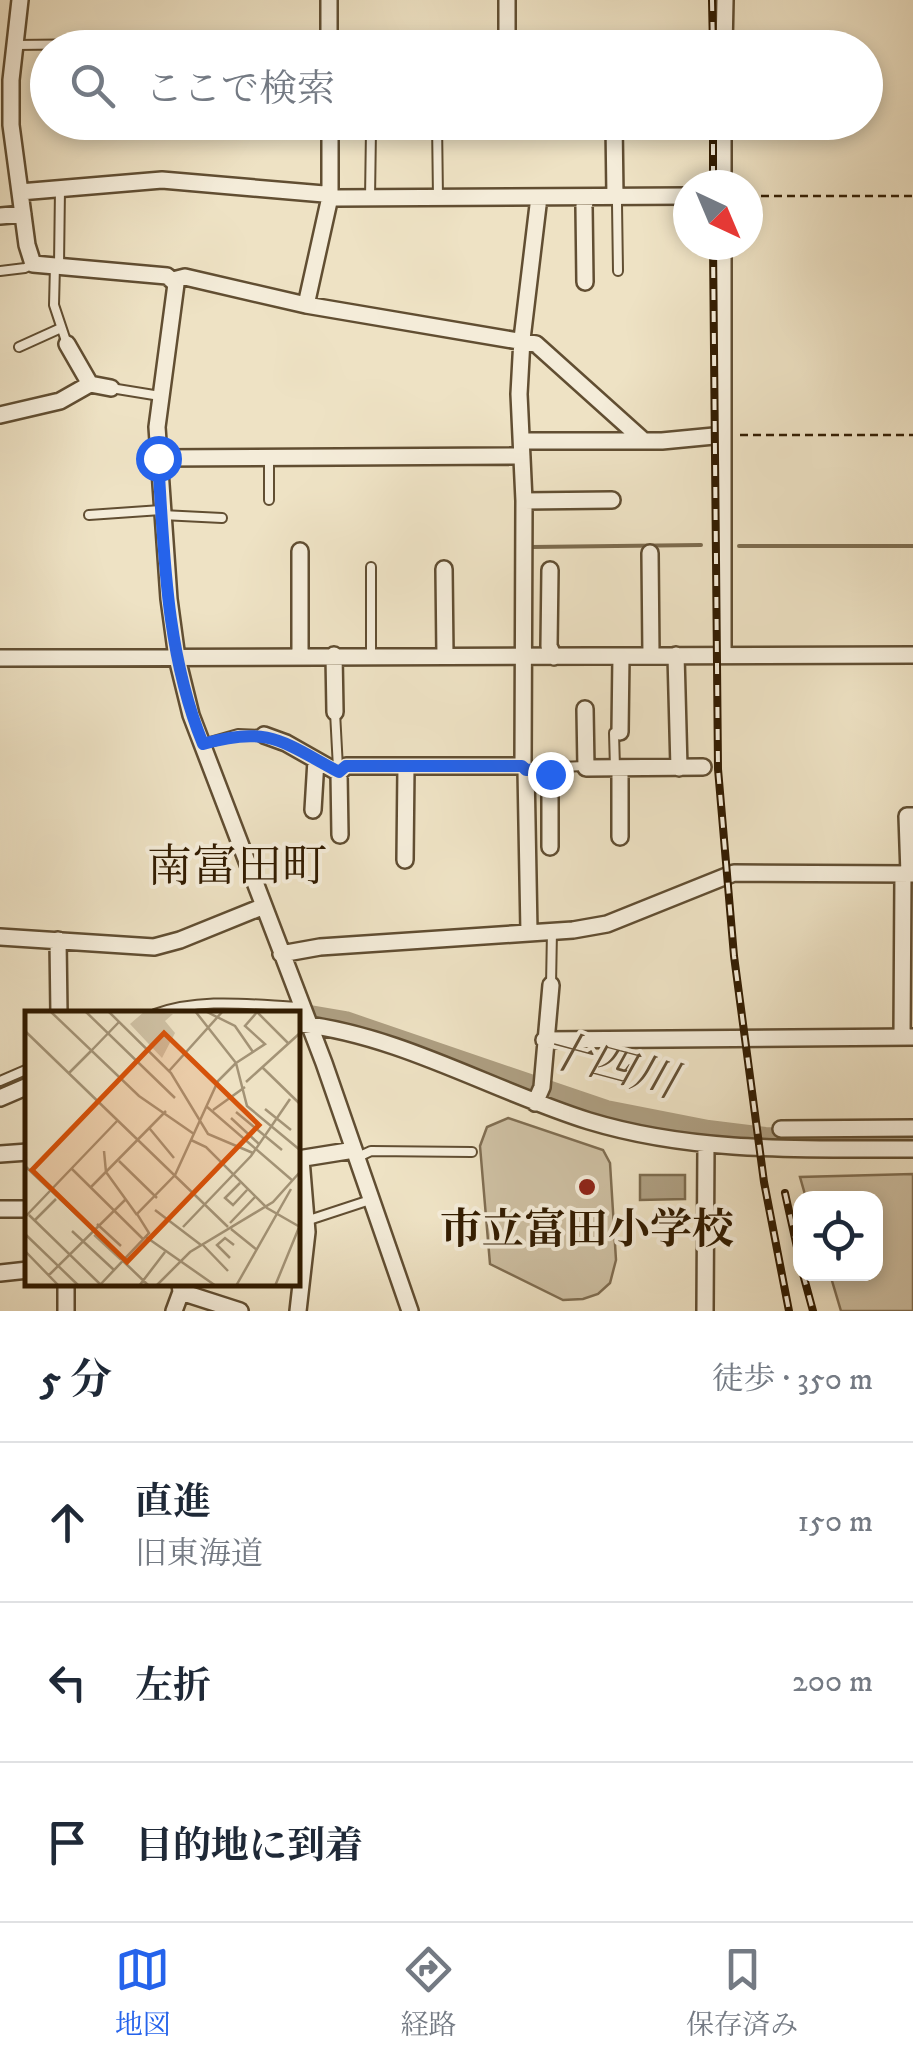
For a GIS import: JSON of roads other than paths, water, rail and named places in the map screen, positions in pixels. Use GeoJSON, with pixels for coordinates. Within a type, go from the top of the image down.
{"type":"FeatureCollection","features":[{"type":"Feature","properties":{"kind":"street"},"geometry":{"type":"LineString","coordinates":[[20,0],[10,42],[6,126],[33,264],[167,276],[176,288],[160,396],[158,458],[176,658],[191,714],[373,1199],[410,1311]]}},
{"type":"Feature","properties":{"kind":"street"},"geometry":{"type":"LineString","coordinates":[[329,0],[329,30]]}},
{"type":"Feature","properties":{"kind":"street"},"geometry":{"type":"LineString","coordinates":[[507,0],[507,30]]}},
{"type":"Feature","properties":{"kind":"street"},"geometry":{"type":"LineString","coordinates":[[724,30],[725,0]]}},
{"type":"Feature","properties":{"kind":"street"},"geometry":{"type":"LineString","coordinates":[[306,305],[330,197],[330,140]]}},
{"type":"Feature","properties":{"kind":"street"},"geometry":{"type":"LineString","coordinates":[[615,140],[617,197]]}},
{"type":"Feature","properties":{"kind":"street"},"geometry":{"type":"LineString","coordinates":[[723,170],[724,140]]}},
{"type":"Feature","properties":{"kind":"street"},"geometry":{"type":"LineString","coordinates":[[20,192],[162,180],[330,197],[673,196]]}},
{"type":"Feature","properties":{"kind":"street"},"geometry":{"type":"LineString","coordinates":[[529,932],[524,768],[524,501],[519,394],[539,197]]}},
{"type":"Feature","properties":{"kind":"street"},"geometry":{"type":"LineString","coordinates":[[584,282],[587,197]]}},
{"type":"Feature","properties":{"kind":"street"},"geometry":{"type":"LineString","coordinates":[[0,216],[23,214]]}},
{"type":"Feature","properties":{"kind":"street"},"geometry":{"type":"LineString","coordinates":[[723,260],[719,435],[723,654]]}},
{"type":"Feature","properties":{"kind":"street"},"geometry":{"type":"LineString","coordinates":[[173,280],[185,277],[306,305],[522,340],[544,349],[644,442]]}},
{"type":"Feature","properties":{"kind":"street"},"geometry":{"type":"LineString","coordinates":[[64,336],[90,384]]}},
{"type":"Feature","properties":{"kind":"street"},"geometry":{"type":"LineString","coordinates":[[0,414],[60,401],[90,384],[111,388]]}},
{"type":"Feature","properties":{"kind":"street"},"geometry":{"type":"LineString","coordinates":[[158,458],[269,458],[522,448],[719,435]]}},
{"type":"Feature","properties":{"kind":"street"},"geometry":{"type":"LineString","coordinates":[[524,501],[612,500]]}},
{"type":"Feature","properties":{"kind":"street"},"geometry":{"type":"LineString","coordinates":[[300,551],[300,656]]}},
{"type":"Feature","properties":{"kind":"street"},"geometry":{"type":"LineString","coordinates":[[650,552],[651,655]]}},
{"type":"Feature","properties":{"kind":"street"},"geometry":{"type":"LineString","coordinates":[[444,569],[445,656]]}},
{"type":"Feature","properties":{"kind":"street"},"geometry":{"type":"LineString","coordinates":[[550,570],[550,646],[554,657]]}},
{"type":"Feature","properties":{"kind":"street"},"geometry":{"type":"LineString","coordinates":[[334,655],[336,712]]}},
{"type":"Feature","properties":{"kind":"street"},"geometry":{"type":"LineString","coordinates":[[0,658],[913,655]]}},
{"type":"Feature","properties":{"kind":"street"},"geometry":{"type":"LineString","coordinates":[[620,732],[621,656]]}},
{"type":"Feature","properties":{"kind":"street"},"geometry":{"type":"LineString","coordinates":[[676,656],[679,768]]}},
{"type":"Feature","properties":{"kind":"street"},"geometry":{"type":"LineString","coordinates":[[585,709],[586,766],[704,766]]}},
{"type":"Feature","properties":{"kind":"street"},"geometry":{"type":"LineString","coordinates":[[264,736],[286,743],[339,772]]}},
{"type":"Feature","properties":{"kind":"street"},"geometry":{"type":"LineString","coordinates":[[313,810],[316,760]]}},
{"type":"Feature","properties":{"kind":"street"},"geometry":{"type":"LineString","coordinates":[[339,772],[346,766],[557,767]]}},
{"type":"Feature","properties":{"kind":"street"},"geometry":{"type":"LineString","coordinates":[[405,860],[406,766]]}},
{"type":"Feature","properties":{"kind":"street"},"geometry":{"type":"LineString","coordinates":[[550,847],[550,774],[557,767]]}},
{"type":"Feature","properties":{"kind":"street"},"geometry":{"type":"LineString","coordinates":[[618,768],[620,837]]}},
{"type":"Feature","properties":{"kind":"street"},"geometry":{"type":"LineString","coordinates":[[339,772],[340,835]]}},
{"type":"Feature","properties":{"kind":"street"},"geometry":{"type":"LineString","coordinates":[[544,1040],[908,1037],[907,816],[913,816]]}},
{"type":"Feature","properties":{"kind":"street"},"geometry":{"type":"LineString","coordinates":[[281,954],[607,924],[734,873],[908,874]]}},
{"type":"Feature","properties":{"kind":"street"},"geometry":{"type":"LineString","coordinates":[[0,937],[166,945],[264,906]]}},
{"type":"Feature","properties":{"kind":"street"},"geometry":{"type":"LineString","coordinates":[[58,940],[59,1011]]}},
{"type":"Feature","properties":{"kind":"street"},"geometry":{"type":"LineString","coordinates":[[538,1096],[551,984]]}},
{"type":"Feature","properties":{"kind":"street"},"geometry":{"type":"LineString","coordinates":[[303,1020],[342,1029],[538,1096],[612,1127],[760,1149],[913,1149]]}},
{"type":"Feature","properties":{"kind":"street"},"geometry":{"type":"LineString","coordinates":[[0,1098],[25,1087]]}},
{"type":"Feature","properties":{"kind":"street"},"geometry":{"type":"LineString","coordinates":[[781,1130],[913,1128]]}},
{"type":"Feature","properties":{"kind":"street"},"geometry":{"type":"LineString","coordinates":[[704,1311],[706,1144]]}},
{"type":"Feature","properties":{"kind":"street"},"geometry":{"type":"LineString","coordinates":[[0,1154],[25,1152]]}},
{"type":"Feature","properties":{"kind":"street"},"geometry":{"type":"LineString","coordinates":[[300,1159],[356,1153]]}},
{"type":"Feature","properties":{"kind":"street"},"geometry":{"type":"LineString","coordinates":[[298,1311],[306,1221],[300,1168]]}},
{"type":"Feature","properties":{"kind":"street"},"geometry":{"type":"LineString","coordinates":[[0,1273],[25,1270]]}},
{"type":"Feature","properties":{"kind":"street"},"geometry":{"type":"LineString","coordinates":[[174,1311],[180,1288],[240,1311]]}},
{"type":"Feature","properties":{"kind":"lane"},"geometry":{"type":"LineString","coordinates":[[370,140],[370,198]]}},
{"type":"Feature","properties":{"kind":"lane"},"geometry":{"type":"LineString","coordinates":[[437,140],[438,198]]}},
{"type":"Feature","properties":{"kind":"lane"},"geometry":{"type":"LineString","coordinates":[[20,347],[64,336],[54,304],[60,189]]}},
{"type":"Feature","properties":{"kind":"lane"},"geometry":{"type":"LineString","coordinates":[[617,197],[618,270]]}},
{"type":"Feature","properties":{"kind":"lane"},"geometry":{"type":"LineString","coordinates":[[0,271],[33,264]]}},
{"type":"Feature","properties":{"kind":"lane"},"geometry":{"type":"LineString","coordinates":[[111,388],[160,396]]}},
{"type":"Feature","properties":{"kind":"lane"},"geometry":{"type":"LineString","coordinates":[[269,458],[269,500]]}},
{"type":"Feature","properties":{"kind":"lane"},"geometry":{"type":"LineString","coordinates":[[88,514],[162,512],[222,518]]}},
{"type":"Feature","properties":{"kind":"lane"},"geometry":{"type":"LineString","coordinates":[[370,567],[371,655]]}},
{"type":"Feature","properties":{"kind":"lane"},"geometry":{"type":"LineString","coordinates":[[336,712],[339,772]]}},
{"type":"Feature","properties":{"kind":"lane"},"geometry":{"type":"LineString","coordinates":[[618,768],[614,733],[620,732]]}},
{"type":"Feature","properties":{"kind":"lane"},"geometry":{"type":"LineString","coordinates":[[203,744],[238,734],[264,736]]}},
{"type":"Feature","properties":{"kind":"lane"},"geometry":{"type":"LineString","coordinates":[[557,767],[586,766]]}},
{"type":"Feature","properties":{"kind":"lane"},"geometry":{"type":"LineString","coordinates":[[551,984],[552,931]]}},
{"type":"Feature","properties":{"kind":"lane"},"geometry":{"type":"LineString","coordinates":[[165,1011],[224,1004],[259,1011]]}},
{"type":"Feature","properties":{"kind":"lane"},"geometry":{"type":"LineString","coordinates":[[0,1082],[25,1071]]}},
{"type":"Feature","properties":{"kind":"lane"},"geometry":{"type":"LineString","coordinates":[[356,1153],[472,1152]]}},
{"type":"Feature","properties":{"kind":"lane"},"geometry":{"type":"LineString","coordinates":[[306,1221],[373,1199]]}},
{"type":"Feature","properties":{"kind":"waterway"},"geometry":{"type":"LineString","coordinates":[[531,547],[701,545]]}},
{"type":"Feature","properties":{"kind":"waterway"},"geometry":{"type":"LineString","coordinates":[[739,546],[913,546]]}},
{"type":"Feature","properties":{"kind":"waterway","name":"十四川"},"geometry":{"type":"LineString","coordinates":[[202,1011],[228,1011]]}},
{"type":"Feature","properties":{"kind":"waterway","name":"十四川"},"geometry":{"type":"LineString","coordinates":[[300,1014],[345,1022],[606,1111],[765,1138],[913,1139]]}},
{"type":"Feature","properties":{"kind":"waterway","name":"十四川"},"geometry":{"type":"LineString","coordinates":[[0,1088],[25,1077]]}},
{"type":"Feature","properties":{"kind":"railway"},"geometry":{"type":"LineString","coordinates":[[712,0],[713,30]]}},
{"type":"Feature","properties":{"kind":"railway"},"geometry":{"type":"LineString","coordinates":[[713,140],[713,170]]}},
{"type":"Feature","properties":{"kind":"railway"},"geometry":{"type":"LineString","coordinates":[[713,260],[718,769],[734,956],[764,1182],[789,1311]]}},
{"type":"Feature","properties":{"kind":"railway"},"geometry":{"type":"LineString","coordinates":[[785,1193],[793,1229]]}},
{"type":"Feature","properties":{"kind":"railway"},"geometry":{"type":"LineString","coordinates":[[805,1281],[813,1311]]}},
{"type":"Feature","properties":{"kind":"place","name":"市立富田小学校"},"geometry":{"type":"Point","coordinates":[587,1187]}},
{"type":"Feature","properties":{"kind":"district","name":"南富田町"},"geometry":{"type":"Point","coordinates":[237,865]}}]}
